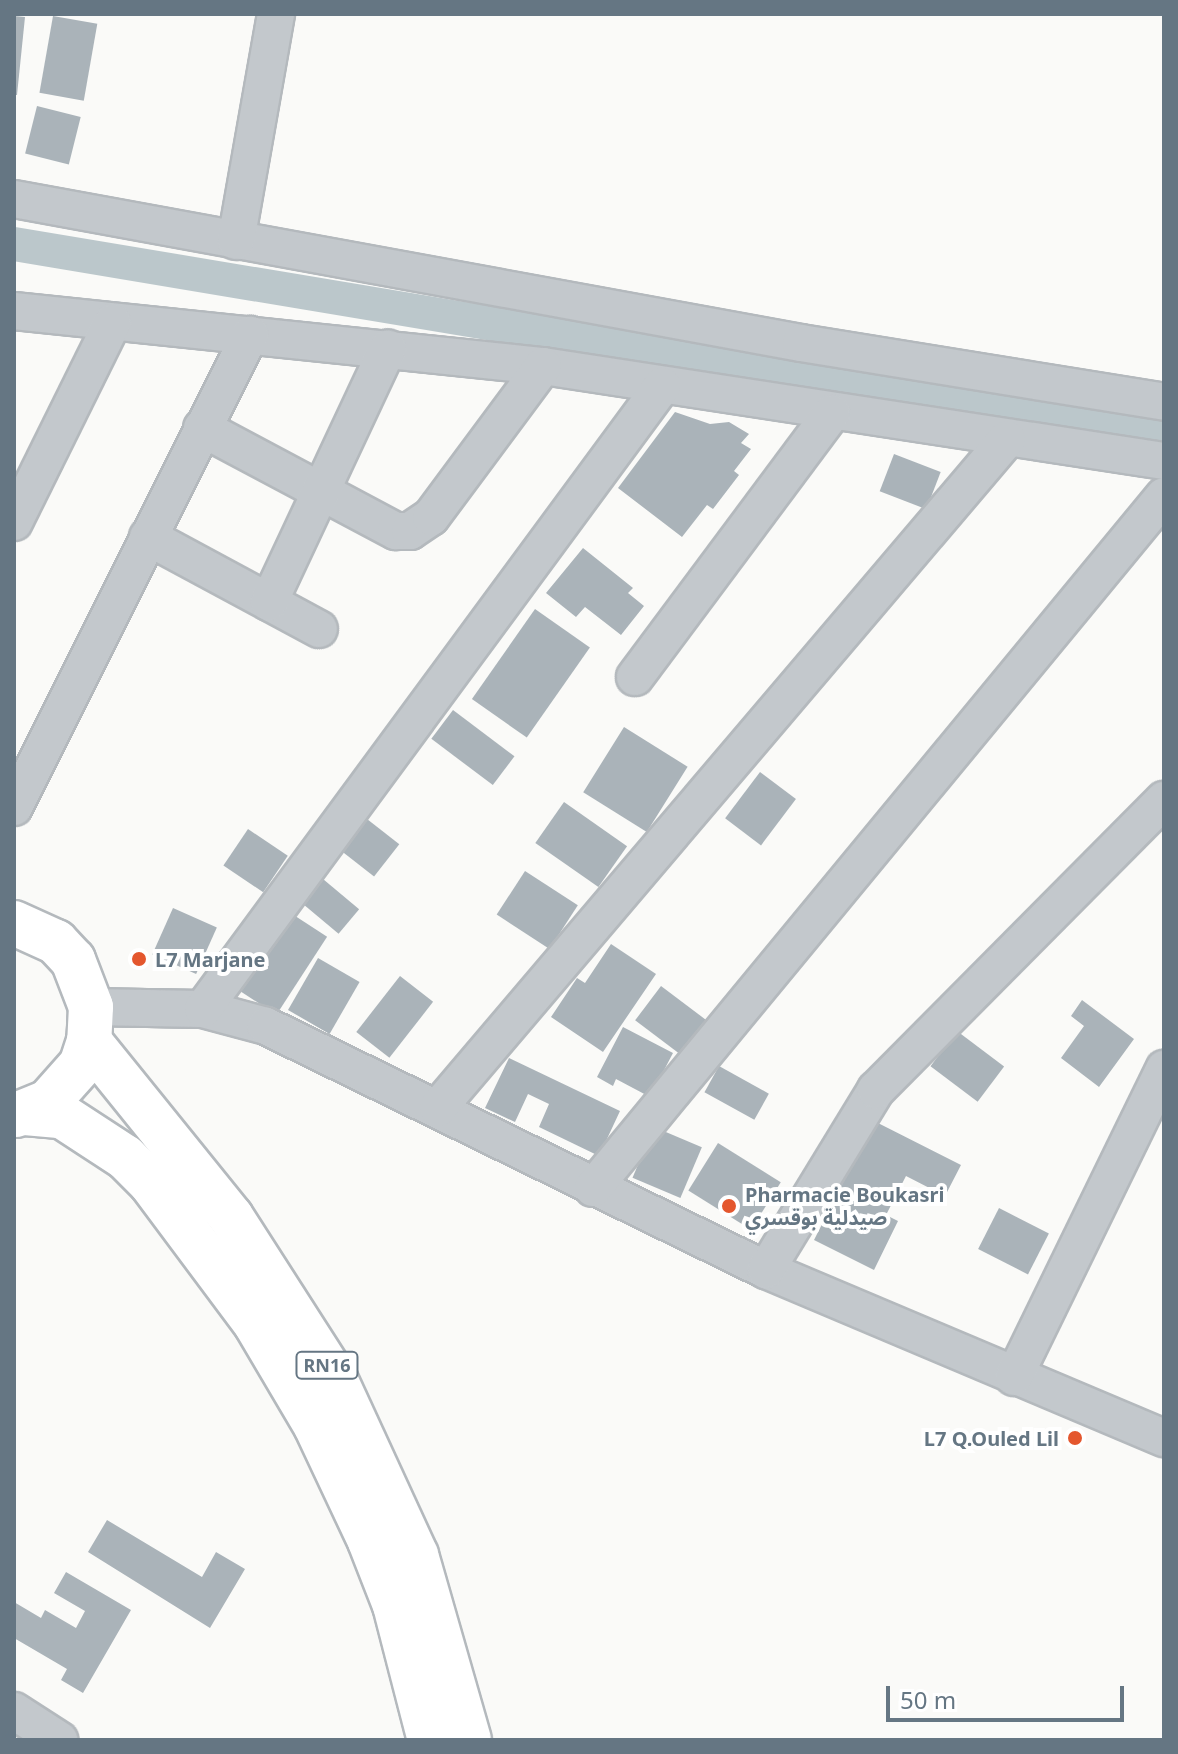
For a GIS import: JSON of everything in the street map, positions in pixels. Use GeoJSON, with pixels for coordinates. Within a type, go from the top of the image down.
{"type":"FeatureCollection","features":[{"type":"Feature","properties":{"kind":"highway","name":"RN16"},"geometry":{"type":"LineString","coordinates":[[14,923],[56,942],[73,960],[90,1024],[231,1217],[335,1379],[416,1555],[469,1740]]}},
{"type":"Feature","properties":{"kind":"highway","name":"RN16"},"geometry":{"type":"LineString","coordinates":[[19,1114],[66,1085],[90,1024]]}},
{"type":"Feature","properties":{"kind":"highway","name":"RN16"},"geometry":{"type":"LineString","coordinates":[[19,1114],[62,1116],[125,1157],[151,1183],[256,1324],[316,1426],[370,1541],[407,1645],[430,1740]]}},
{"type":"Feature","properties":{"kind":"street"},"geometry":{"type":"LineString","coordinates":[[236,241],[276,14]]}},
{"type":"Feature","properties":{"kind":"street"},"geometry":{"type":"LineString","coordinates":[[14,199],[236,241],[1164,402]]}},
{"type":"Feature","properties":{"kind":"street"},"geometry":{"type":"LineString","coordinates":[[14,311],[543,366],[832,413],[1164,461]]}},
{"type":"Feature","properties":{"kind":"street"},"geometry":{"type":"LineString","coordinates":[[14,522],[113,322]]}},
{"type":"Feature","properties":{"kind":"street"},"geometry":{"type":"LineString","coordinates":[[14,807],[250,335]]}},
{"type":"Feature","properties":{"kind":"street"},"geometry":{"type":"LineString","coordinates":[[269,602],[388,348]]}},
{"type":"Feature","properties":{"kind":"street"},"geometry":{"type":"LineString","coordinates":[[202,428],[396,531],[420,527],[543,366]]}},
{"type":"Feature","properties":{"kind":"street"},"geometry":{"type":"LineString","coordinates":[[203,1009],[662,386]]}},
{"type":"Feature","properties":{"kind":"street"},"geometry":{"type":"LineString","coordinates":[[635,677],[832,413]]}},
{"type":"Feature","properties":{"kind":"street"},"geometry":{"type":"LineString","coordinates":[[438,1108],[1007,439]]}},
{"type":"Feature","properties":{"kind":"street"},"geometry":{"type":"LineString","coordinates":[[593,1188],[1164,496]]}},
{"type":"Feature","properties":{"kind":"street"},"geometry":{"type":"LineString","coordinates":[[148,537],[319,629]]}},
{"type":"Feature","properties":{"kind":"street"},"geometry":{"type":"LineString","coordinates":[[766,1270],[876,1090],[1164,800]]}},
{"type":"Feature","properties":{"kind":"street"},"geometry":{"type":"LineString","coordinates":[[90,1024],[203,1009],[266,1026],[766,1270],[1164,1438]]}},
{"type":"Feature","properties":{"kind":"street"},"geometry":{"type":"LineString","coordinates":[[1014,1377],[1164,1069]]}},
{"type":"Feature","properties":{"kind":"street"},"geometry":{"type":"LineString","coordinates":[[14,1711],[59,1740]]}},
{"type":"Feature","properties":{"kind":"building"},"geometry":{"type":"Polygon","coordinates":[[[14,16],[25,17],[17,95],[14,95],[14,16]]]}},
{"type":"Feature","properties":{"kind":"building"},"geometry":{"type":"Polygon","coordinates":[[[53,16],[97,24],[84,101],[39,93],[53,16]]]}},
{"type":"Feature","properties":{"kind":"building"},"geometry":{"type":"Polygon","coordinates":[[[37,106],[81,117],[69,164],[25,154],[37,106]]]}},
{"type":"Feature","properties":{"kind":"building"},"geometry":{"type":"Polygon","coordinates":[[[675,412],[710,424],[729,422],[749,434],[741,443],[751,449],[734,471],[739,475],[713,509],[707,505],[682,537],[618,488],[675,412]]]}},
{"type":"Feature","properties":{"kind":"building"},"geometry":{"type":"Polygon","coordinates":[[[894,454],[941,472],[926,509],[880,491],[894,454]]]}},
{"type":"Feature","properties":{"kind":"building"},"geometry":{"type":"Polygon","coordinates":[[[583,548],[633,588],[628,593],[644,606],[621,635],[585,607],[576,617],[546,593],[583,548]]]}},
{"type":"Feature","properties":{"kind":"building"},"geometry":{"type":"Polygon","coordinates":[[[535,609],[590,647],[527,738],[472,699],[535,609]]]}},
{"type":"Feature","properties":{"kind":"building"},"geometry":{"type":"Polygon","coordinates":[[[453,710],[514,756],[493,785],[431,739],[453,710]]]}},
{"type":"Feature","properties":{"kind":"building"},"geometry":{"type":"Polygon","coordinates":[[[624,727],[688,767],[647,832],[583,792],[624,727]]]}},
{"type":"Feature","properties":{"kind":"building"},"geometry":{"type":"Polygon","coordinates":[[[760,772],[796,799],[761,845],[725,818],[760,772]]]}},
{"type":"Feature","properties":{"kind":"building"},"geometry":{"type":"Polygon","coordinates":[[[564,802],[627,846],[598,887],[535,843],[564,802]]]}},
{"type":"Feature","properties":{"kind":"building"},"geometry":{"type":"Polygon","coordinates":[[[367,819],[399,844],[374,877],[342,851],[367,819]]]}},
{"type":"Feature","properties":{"kind":"building"},"geometry":{"type":"Polygon","coordinates":[[[248,829],[288,856],[263,892],[223,865],[248,829]]]}},
{"type":"Feature","properties":{"kind":"building"},"geometry":{"type":"Polygon","coordinates":[[[525,871],[578,905],[550,949],[497,915],[525,871]]]}},
{"type":"Feature","properties":{"kind":"building"},"geometry":{"type":"Polygon","coordinates":[[[317,874],[359,909],[339,934],[296,899],[317,874]]]}},
{"type":"Feature","properties":{"kind":"building"},"geometry":{"type":"Polygon","coordinates":[[[173,908],[217,928],[196,974],[152,955],[173,908]]]}},
{"type":"Feature","properties":{"kind":"building"},"geometry":{"type":"Polygon","coordinates":[[[286,910],[327,937],[276,1015],[235,988],[286,910]]]}},
{"type":"Feature","properties":{"kind":"building"},"geometry":{"type":"Polygon","coordinates":[[[611,944],[656,974],[603,1052],[551,1017],[577,978],[585,983],[611,944]]]}},
{"type":"Feature","properties":{"kind":"building"},"geometry":{"type":"Polygon","coordinates":[[[318,958],[360,982],[330,1034],[288,1010],[318,958]]]}},
{"type":"Feature","properties":{"kind":"building"},"geometry":{"type":"Polygon","coordinates":[[[400,976],[433,1002],[389,1058],[356,1032],[400,976]]]}},
{"type":"Feature","properties":{"kind":"building"},"geometry":{"type":"Polygon","coordinates":[[[661,986],[706,1020],[680,1054],[635,1020],[661,986]]]}},
{"type":"Feature","properties":{"kind":"building"},"geometry":{"type":"Polygon","coordinates":[[[1082,1000],[1134,1039],[1099,1087],[1061,1058],[1084,1026],[1071,1016],[1082,1000]]]}},
{"type":"Feature","properties":{"kind":"building"},"geometry":{"type":"Polygon","coordinates":[[[623,1027],[673,1053],[650,1097],[616,1079],[613,1086],[597,1077],[623,1027]]]}},
{"type":"Feature","properties":{"kind":"building"},"geometry":{"type":"Polygon","coordinates":[[[957,1031],[1004,1067],[978,1102],[931,1066],[957,1031]]]}},
{"type":"Feature","properties":{"kind":"building"},"geometry":{"type":"Polygon","coordinates":[[[509,1058],[620,1111],[599,1156],[539,1127],[549,1104],[528,1094],[515,1122],[485,1108],[509,1058]]]}},
{"type":"Feature","properties":{"kind":"building"},"geometry":{"type":"Polygon","coordinates":[[[719,1066],[769,1094],[754,1120],[704,1092],[719,1066]]]}},
{"type":"Feature","properties":{"kind":"building"},"geometry":{"type":"Polygon","coordinates":[[[874,1121],[961,1165],[945,1196],[906,1176],[886,1215],[898,1221],[874,1270],[814,1240],[874,1121]]]}},
{"type":"Feature","properties":{"kind":"building"},"geometry":{"type":"Polygon","coordinates":[[[654,1127],[702,1147],[680,1198],[633,1178],[654,1127]]]}},
{"type":"Feature","properties":{"kind":"building"},"geometry":{"type":"Polygon","coordinates":[[[718,1143],[781,1182],[751,1230],[688,1190],[718,1143]]]}},
{"type":"Feature","properties":{"kind":"building"},"geometry":{"type":"Polygon","coordinates":[[[999,1208],[1049,1233],[1028,1274],[978,1249],[999,1208]]]}},
{"type":"Feature","properties":{"kind":"building"},"geometry":{"type":"Polygon","coordinates":[[[107,1520],[202,1577],[216,1552],[245,1569],[210,1628],[88,1552],[107,1520]]]}},
{"type":"Feature","properties":{"kind":"building"},"geometry":{"type":"Polygon","coordinates":[[[66,1572],[131,1610],[83,1693],[61,1680],[67,1669],[14,1638],[14,1602],[41,1618],[45,1610],[76,1628],[85,1611],[54,1593],[66,1572]]]}},
{"type":"Feature","properties":{"kind":"waterway"},"geometry":{"type":"LineString","coordinates":[[14,244],[1164,436]]}},
{"type":"Feature","properties":{"kind":"place","name":"L7 Marjane"},"geometry":{"type":"Point","coordinates":[139,959]}},
{"type":"Feature","properties":{"kind":"place","name":"Pharmacie Boukasri صيدلية بوقسري"},"geometry":{"type":"Point","coordinates":[729,1206]}},
{"type":"Feature","properties":{"kind":"place","name":"L7 Q.Ouled Lil"},"geometry":{"type":"Point","coordinates":[1075,1438]}}]}
